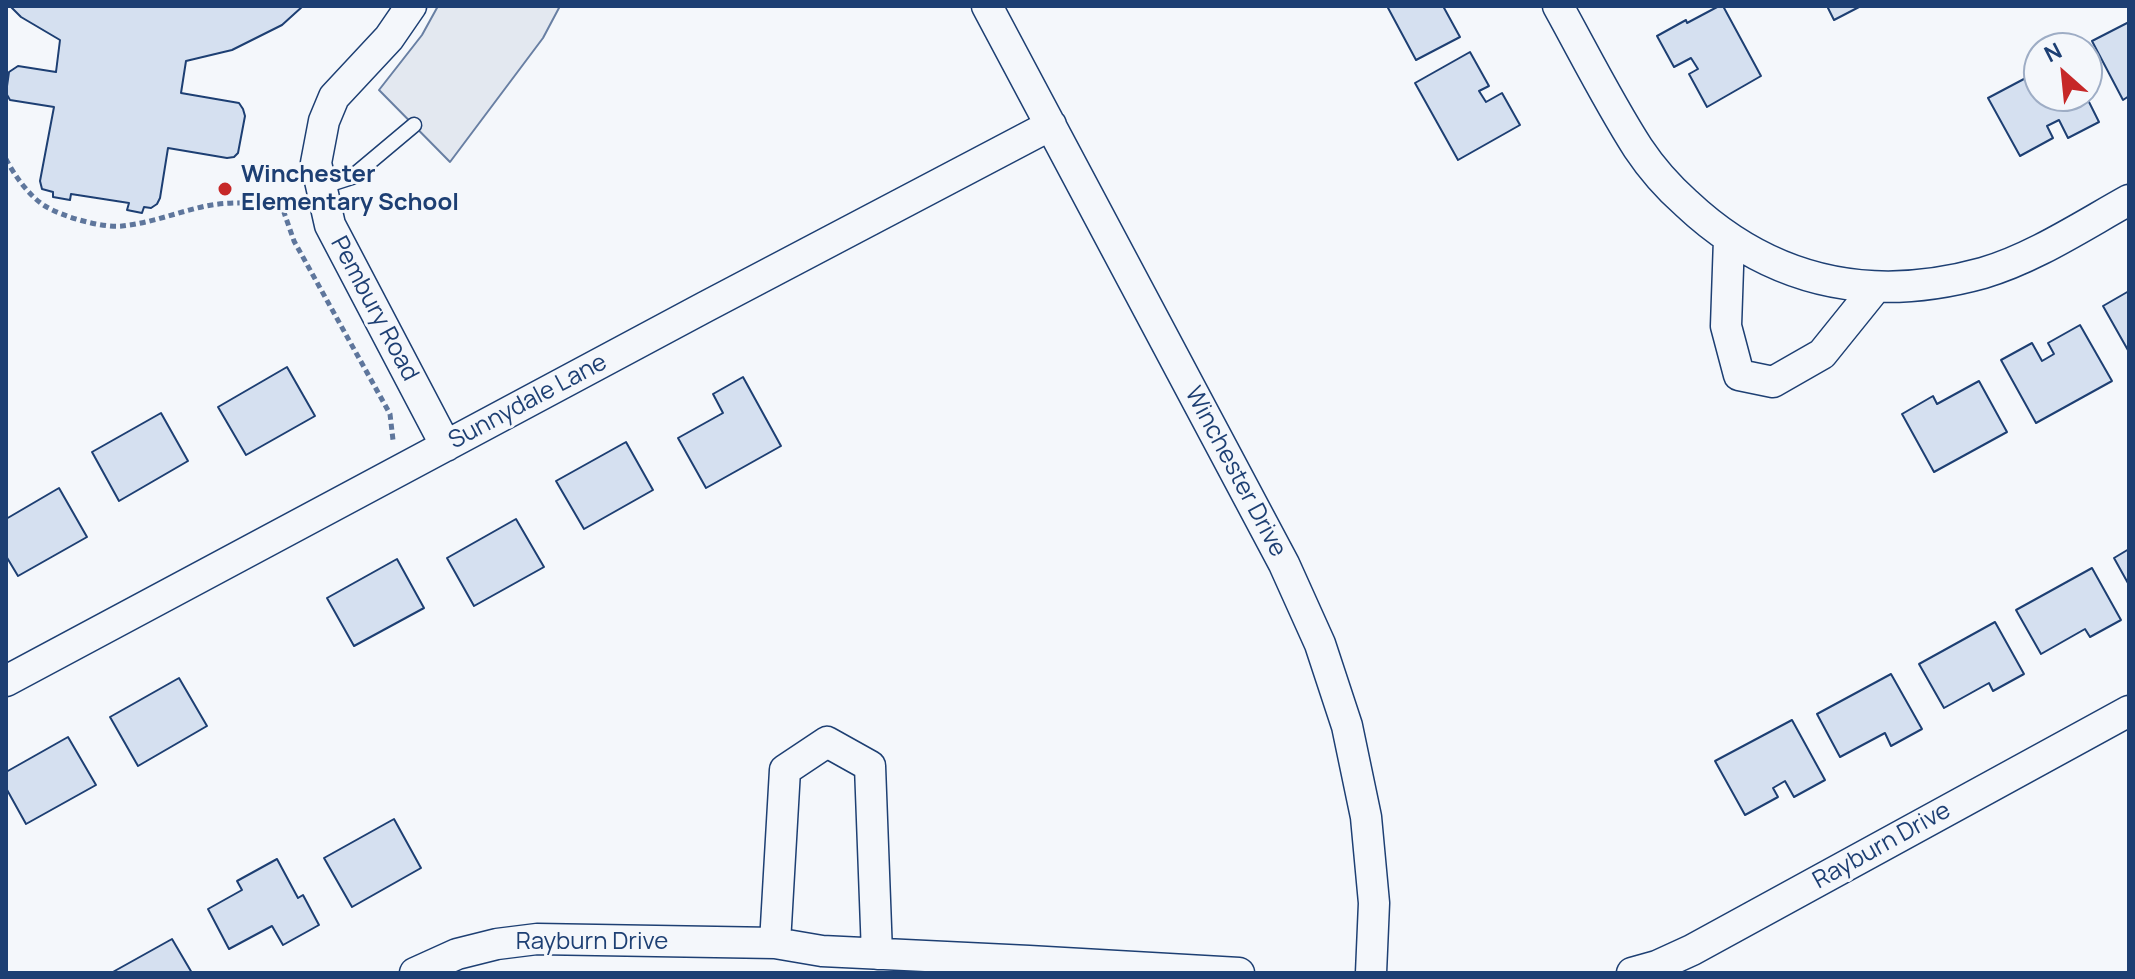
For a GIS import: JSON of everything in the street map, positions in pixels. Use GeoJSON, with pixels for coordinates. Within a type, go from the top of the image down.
{"type":"FeatureCollection","features":[{"type":"Feature","properties":{"kind":"street","name":"Pembury Road"},"geometry":{"type":"LineString","coordinates":[[411,6],[389,38],[334,97],[324,121],[316,163],[330,225],[446,446]]}},
{"type":"Feature","properties":{"kind":"street","name":"Winchester Drive"},"geometry":{"type":"LineString","coordinates":[[987,6],[1284,564],[1320,644],[1347,726],[1366,817],[1374,903],[1371,973]]}},
{"type":"Feature","properties":{"kind":"street"},"geometry":{"type":"LineString","coordinates":[[1558,6],[1639,149],[1667,186],[1729,239],[1760,258],[1800,272],[1843,284],[1876,287],[1931,284],[1985,272],[2029,255],[2129,200]]}},
{"type":"Feature","properties":{"kind":"street","name":"Sunnydale Lane"},"geometry":{"type":"LineString","coordinates":[[6,681],[1051,125]]}},
{"type":"Feature","properties":{"kind":"street"},"geometry":{"type":"LineString","coordinates":[[1729,239],[1726,326],[1739,375],[1773,382],[1822,354],[1876,287]]}},
{"type":"Feature","properties":{"kind":"street","name":"Rayburn Drive"},"geometry":{"type":"LineString","coordinates":[[1632,973],[1657,966],[1692,950],[2129,711]]}},
{"type":"Feature","properties":{"kind":"street"},"geometry":{"type":"LineString","coordinates":[[775,943],[785,770],[827,742],[870,766],[877,954]]}},
{"type":"Feature","properties":{"kind":"street","name":"Rayburn Drive"},"geometry":{"type":"LineString","coordinates":[[415,973],[457,954],[497,944],[537,939],[775,943],[821,962],[877,954],[1239,973]]}},
{"type":"Feature","properties":{"kind":"lane"},"geometry":{"type":"LineString","coordinates":[[321,187],[352,177],[414,125]]}},
{"type":"Feature","properties":{"kind":"path"},"geometry":{"type":"LineString","coordinates":[[6,159],[14,175],[44,206],[80,220],[119,226],[157,220],[209,205],[280,201],[321,187]]}},
{"type":"Feature","properties":{"kind":"path"},"geometry":{"type":"LineString","coordinates":[[280,201],[294,241],[390,414],[393,440],[405,468]]}},
{"type":"Feature","properties":{"kind":"shaded area"},"geometry":{"type":"Polygon","coordinates":[[[438,6],[560,6],[543,38],[450,162],[379,90],[422,35],[438,6]]]}},
{"type":"Feature","properties":{"kind":"building"},"geometry":{"type":"Polygon","coordinates":[[[10,6],[303,6],[282,25],[232,50],[186,61],[181,93],[239,103],[243,109],[245,116],[238,153],[227,158],[168,148],[160,198],[151,208],[144,207],[142,213],[127,210],[129,203],[71,194],[70,200],[53,197],[53,192],[42,189],[40,181],[54,107],[10,100],[6,93],[9,72],[18,66],[56,72],[60,40],[21,17],[10,6]]]}},
{"type":"Feature","properties":{"kind":"building"},"geometry":{"type":"Polygon","coordinates":[[[1387,6],[1443,6],[1460,37],[1416,60],[1387,6]]]}},
{"type":"Feature","properties":{"kind":"building"},"geometry":{"type":"Polygon","coordinates":[[[1723,6],[1761,76],[1707,107],[1689,74],[1698,69],[1691,58],[1674,67],[1657,36],[1723,6]]]}},
{"type":"Feature","properties":{"kind":"building"},"geometry":{"type":"Polygon","coordinates":[[[1827,6],[1861,6],[1834,20],[1827,6]]]}},
{"type":"Feature","properties":{"kind":"building"},"geometry":{"type":"Polygon","coordinates":[[[2129,22],[2129,96],[2123,100],[2103,62],[2103,35],[2129,22]]]}},
{"type":"Feature","properties":{"kind":"building"},"geometry":{"type":"Polygon","coordinates":[[[1470,52],[1489,86],[1479,91],[1486,102],[1502,93],[1520,125],[1458,160],[1415,83],[1470,52]]]}},
{"type":"Feature","properties":{"kind":"building"},"geometry":{"type":"Polygon","coordinates":[[[2023,79],[2023,112],[2094,112],[2099,122],[2068,138],[2059,120],[2047,126],[2053,138],[2020,156],[1988,98],[2023,79]]]}},
{"type":"Feature","properties":{"kind":"building"},"geometry":{"type":"Polygon","coordinates":[[[2129,291],[2129,352],[2103,306],[2129,291]]]}},
{"type":"Feature","properties":{"kind":"building"},"geometry":{"type":"Polygon","coordinates":[[[2080,325],[2112,381],[2036,423],[2001,360],[2032,343],[2042,361],[2054,354],[2048,343],[2080,325]]]}},
{"type":"Feature","properties":{"kind":"building"},"geometry":{"type":"Polygon","coordinates":[[[287,367],[315,416],[246,455],[218,407],[287,367]]]}},
{"type":"Feature","properties":{"kind":"building"},"geometry":{"type":"Polygon","coordinates":[[[743,377],[781,446],[706,488],[678,438],[723,413],[713,394],[743,377]]]}},
{"type":"Feature","properties":{"kind":"building"},"geometry":{"type":"Polygon","coordinates":[[[1979,381],[2007,432],[1934,472],[1902,414],[1933,396],[1937,404],[1979,381]]]}},
{"type":"Feature","properties":{"kind":"building"},"geometry":{"type":"Polygon","coordinates":[[[161,413],[188,461],[119,501],[92,452],[161,413]]]}},
{"type":"Feature","properties":{"kind":"building"},"geometry":{"type":"Polygon","coordinates":[[[626,442],[653,490],[584,529],[556,481],[626,442]]]}},
{"type":"Feature","properties":{"kind":"building"},"geometry":{"type":"Polygon","coordinates":[[[59,488],[87,537],[18,576],[6,556],[6,519],[59,488]]]}},
{"type":"Feature","properties":{"kind":"building"},"geometry":{"type":"Polygon","coordinates":[[[516,519],[544,567],[474,606],[447,558],[516,519]]]}},
{"type":"Feature","properties":{"kind":"building"},"geometry":{"type":"Polygon","coordinates":[[[2129,549],[2129,585],[2114,558],[2129,549]]]}},
{"type":"Feature","properties":{"kind":"building"},"geometry":{"type":"Polygon","coordinates":[[[397,559],[424,608],[354,646],[327,598],[397,559]]]}},
{"type":"Feature","properties":{"kind":"building"},"geometry":{"type":"Polygon","coordinates":[[[2092,568],[2121,620],[2090,637],[2085,629],[2041,654],[2016,610],[2092,568]]]}},
{"type":"Feature","properties":{"kind":"building"},"geometry":{"type":"Polygon","coordinates":[[[1995,622],[2024,674],[1993,691],[1989,683],[1944,708],[1919,664],[1995,622]]]}},
{"type":"Feature","properties":{"kind":"building"},"geometry":{"type":"Polygon","coordinates":[[[1891,674],[1922,729],[1891,746],[1885,733],[1840,757],[1817,714],[1891,674]]]}},
{"type":"Feature","properties":{"kind":"building"},"geometry":{"type":"Polygon","coordinates":[[[179,678],[207,726],[138,766],[110,717],[179,678]]]}},
{"type":"Feature","properties":{"kind":"building"},"geometry":{"type":"Polygon","coordinates":[[[1792,720],[1825,780],[1794,797],[1785,781],[1773,788],[1778,797],[1745,815],[1715,761],[1792,720]]]}},
{"type":"Feature","properties":{"kind":"building"},"geometry":{"type":"Polygon","coordinates":[[[68,737],[96,785],[26,824],[6,788],[6,772],[68,737]]]}},
{"type":"Feature","properties":{"kind":"building"},"geometry":{"type":"Polygon","coordinates":[[[394,819],[421,868],[352,907],[324,858],[394,819]]]}},
{"type":"Feature","properties":{"kind":"building"},"geometry":{"type":"Polygon","coordinates":[[[277,859],[298,898],[303,895],[319,925],[283,945],[272,926],[229,949],[208,909],[242,890],[237,881],[277,859]]]}},
{"type":"Feature","properties":{"kind":"building"},"geometry":{"type":"Polygon","coordinates":[[[172,939],[192,973],[111,973],[172,939]]]}},
{"type":"Feature","properties":{"kind":"place","name":"Winchester Elementary School"},"geometry":{"type":"Point","coordinates":[225,189]}}]}
